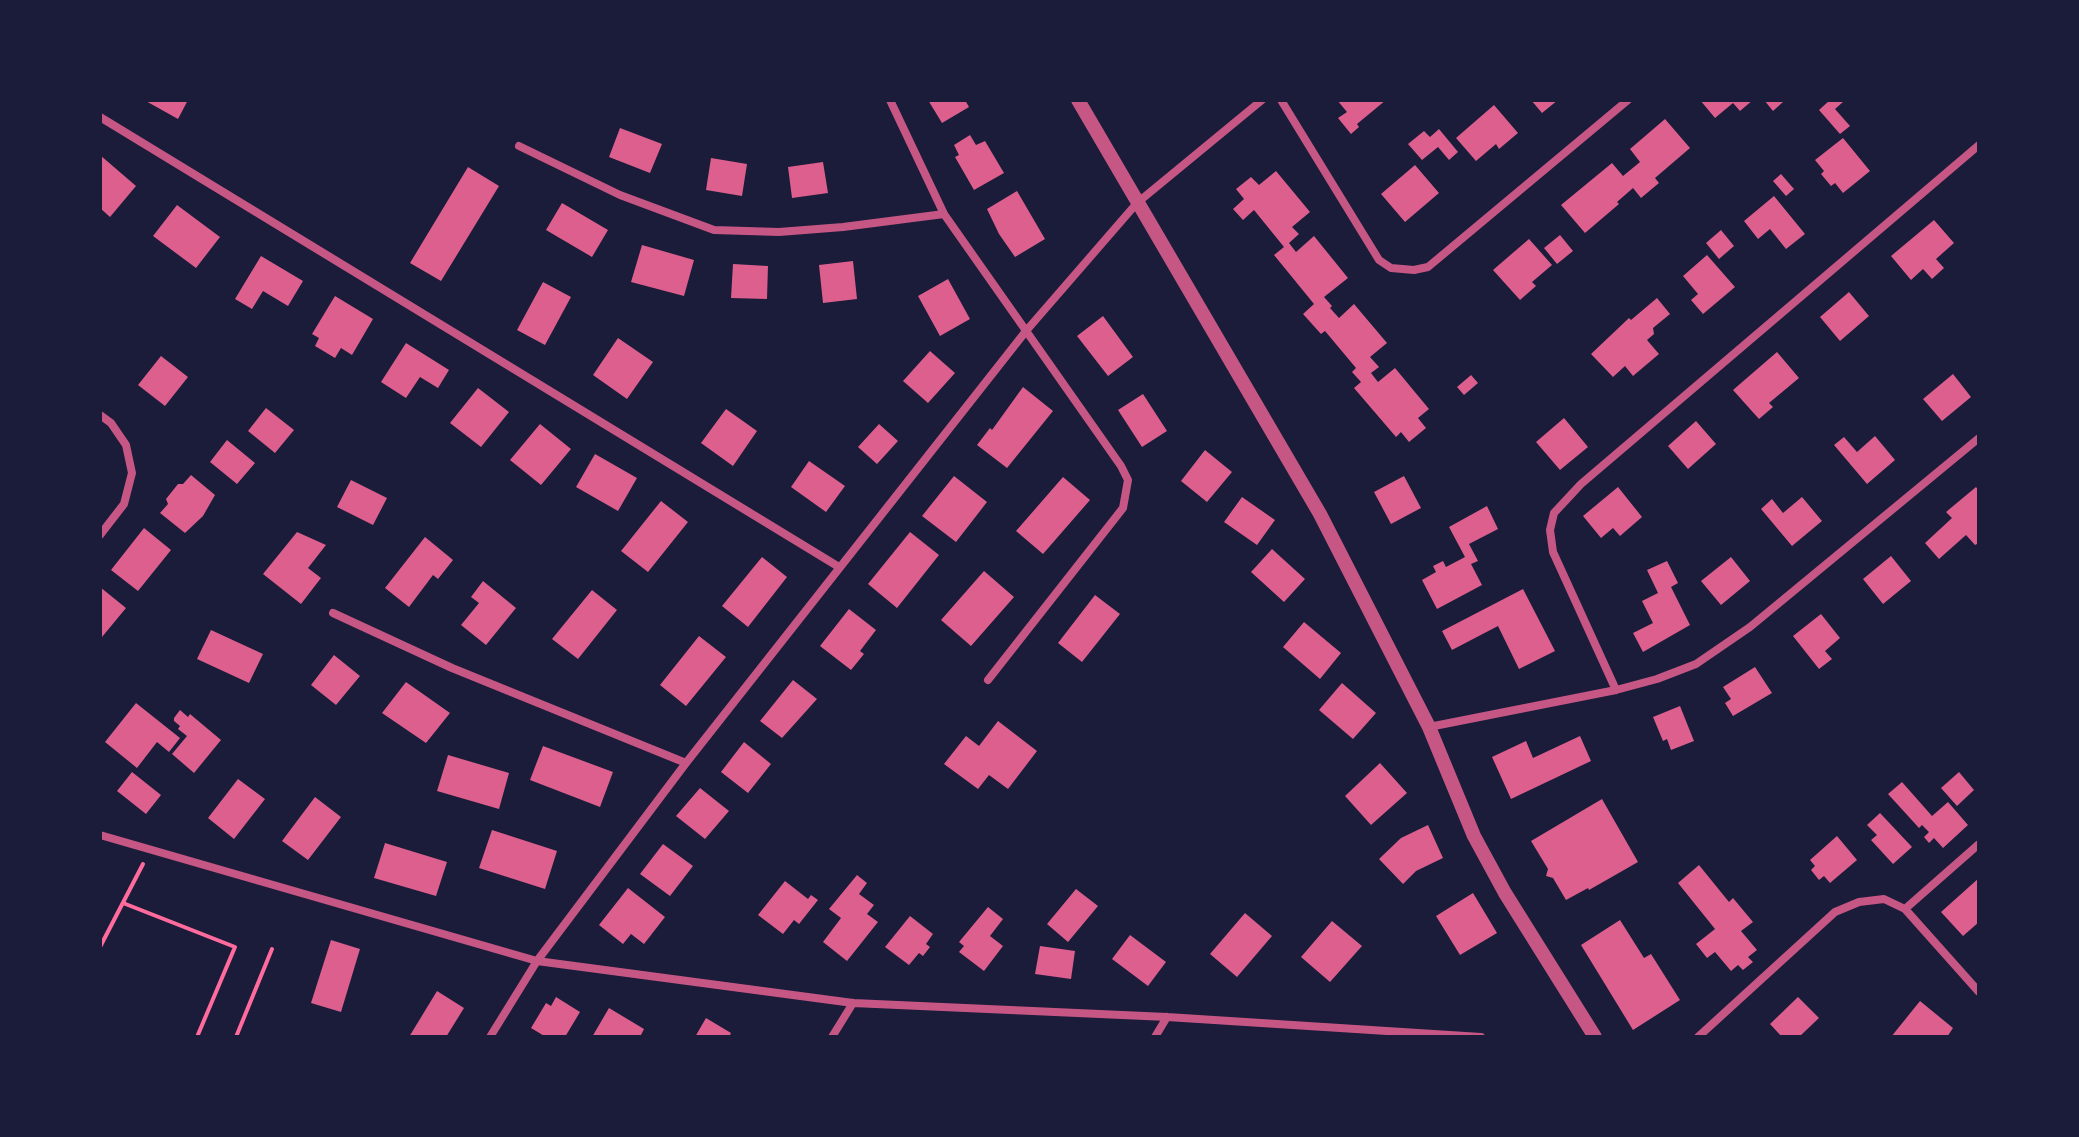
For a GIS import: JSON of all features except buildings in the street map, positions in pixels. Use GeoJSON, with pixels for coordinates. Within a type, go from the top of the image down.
{"type":"FeatureCollection","features":[{"type":"Feature","properties":{"kind":"street"},"geometry":{"type":"LineString","coordinates":[[890,100],[944,214],[1128,480],[1123,508],[988,680]]}},
{"type":"Feature","properties":{"kind":"street"},"geometry":{"type":"LineString","coordinates":[[1078,100],[1320,514],[1429,727],[1474,836],[1505,893],[1595,1037]]}},
{"type":"Feature","properties":{"kind":"street"},"geometry":{"type":"LineString","coordinates":[[490,1037],[537,961],[686,763],[1026,331],[1137,203],[1262,100]]}},
{"type":"Feature","properties":{"kind":"street"},"geometry":{"type":"LineString","coordinates":[[1281,100],[1379,260],[1391,268],[1414,270],[1428,267],[1628,100]]}},
{"type":"Feature","properties":{"kind":"street"},"geometry":{"type":"LineString","coordinates":[[100,117],[839,567]]}},
{"type":"Feature","properties":{"kind":"street"},"geometry":{"type":"LineString","coordinates":[[1616,690],[1553,552],[1550,530],[1554,513],[1581,484],[1979,145]]}},
{"type":"Feature","properties":{"kind":"street"},"geometry":{"type":"LineString","coordinates":[[519,146],[620,195],[714,230],[779,232],[944,214]]}},
{"type":"Feature","properties":{"kind":"street"},"geometry":{"type":"LineString","coordinates":[[100,415],[111,423],[126,445],[132,473],[124,504],[100,535]]}},
{"type":"Feature","properties":{"kind":"street"},"geometry":{"type":"LineString","coordinates":[[1429,727],[1616,690],[1696,664],[1724,647],[1979,438]]}},
{"type":"Feature","properties":{"kind":"street"},"geometry":{"type":"LineString","coordinates":[[333,613],[452,668],[686,763]]}},
{"type":"Feature","properties":{"kind":"street"},"geometry":{"type":"LineString","coordinates":[[100,835],[537,961],[853,1003],[1167,1017],[1481,1037]]}},
{"type":"Feature","properties":{"kind":"street"},"geometry":{"type":"LineString","coordinates":[[1905,909],[1979,844]]}},
{"type":"Feature","properties":{"kind":"street"},"geometry":{"type":"LineString","coordinates":[[1698,1037],[1835,912],[1859,902],[1884,899],[1905,909],[1979,992]]}},
{"type":"Feature","properties":{"kind":"street"},"geometry":{"type":"LineString","coordinates":[[832,1037],[853,1003]]}},
{"type":"Feature","properties":{"kind":"street"},"geometry":{"type":"LineString","coordinates":[[1155,1037],[1167,1017]]}},
{"type":"Feature","properties":{"kind":"path"},"geometry":{"type":"LineString","coordinates":[[100,947],[151,851]]}},
{"type":"Feature","properties":{"kind":"path"},"geometry":{"type":"LineString","coordinates":[[123,903],[235,947],[197,1037]]}},
{"type":"Feature","properties":{"kind":"path"},"geometry":{"type":"LineString","coordinates":[[236,1037],[272,949]]}}]}
